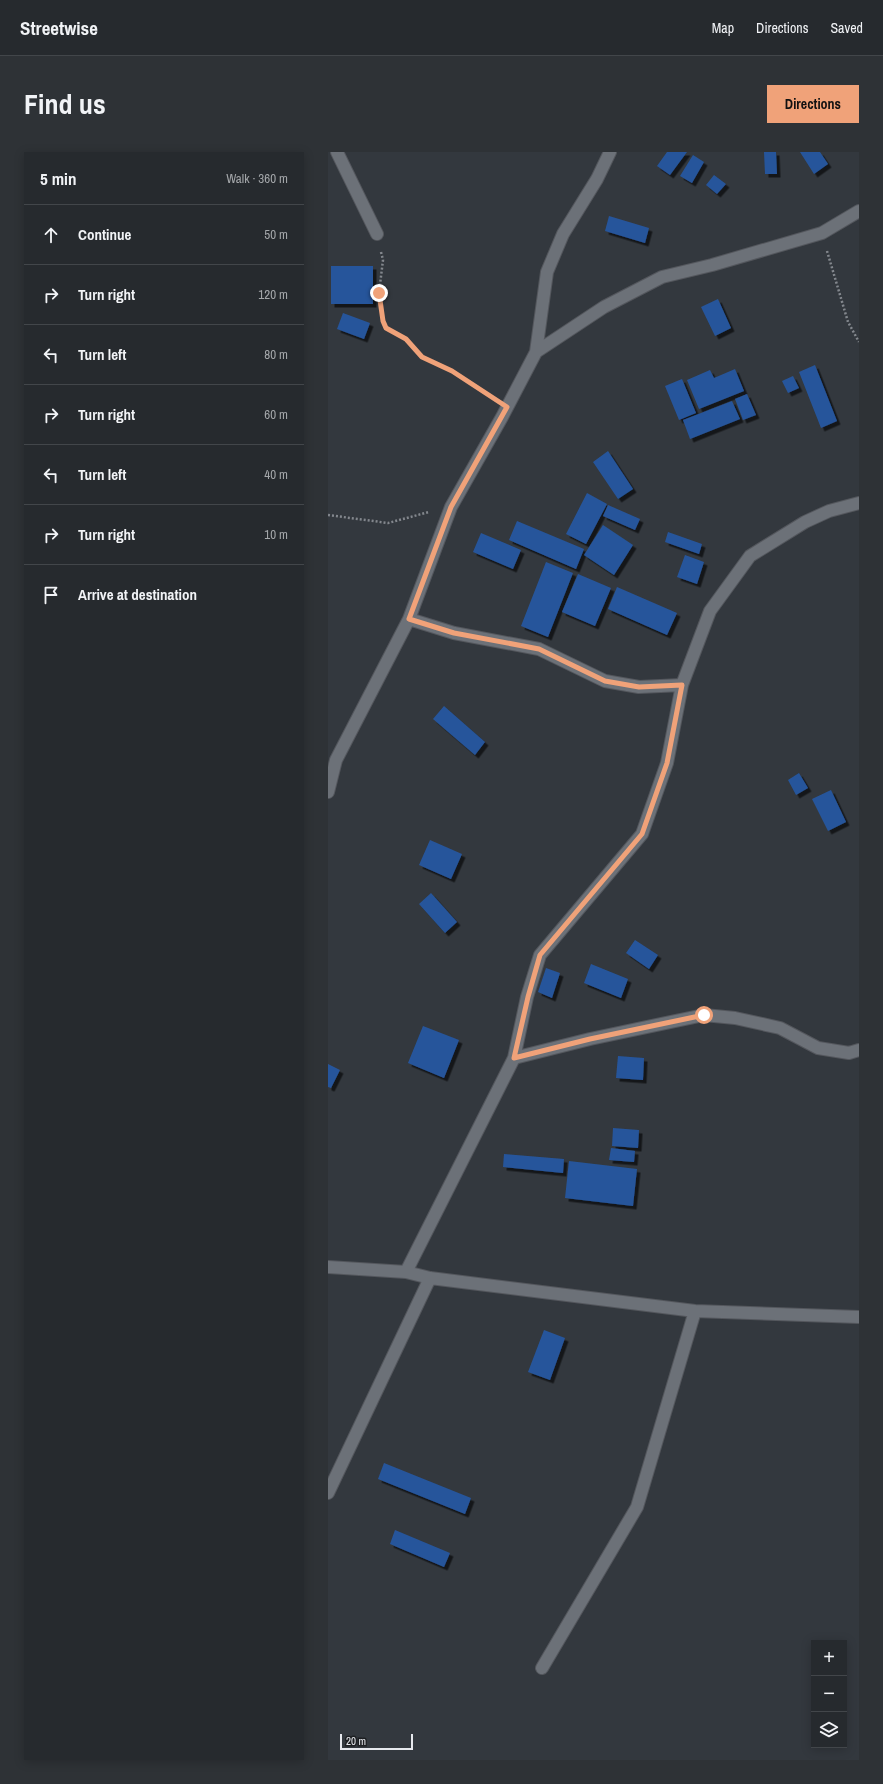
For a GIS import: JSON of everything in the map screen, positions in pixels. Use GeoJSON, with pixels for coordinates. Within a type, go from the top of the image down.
{"type":"FeatureCollection","features":[{"type":"Feature","properties":{"kind":"street"},"geometry":{"type":"LineString","coordinates":[[337,152],[377,234]]}},
{"type":"Feature","properties":{"kind":"street"},"geometry":{"type":"LineString","coordinates":[[328,792],[336,760],[409,619],[451,507],[536,352],[547,272],[563,234],[597,179],[610,152]]}},
{"type":"Feature","properties":{"kind":"street"},"geometry":{"type":"LineString","coordinates":[[536,352],[604,306],[662,277],[712,265],[822,233],[859,211]]}},
{"type":"Feature","properties":{"kind":"street"},"geometry":{"type":"LineString","coordinates":[[406,1272],[514,1058],[528,997],[540,955],[642,834],[667,763],[682,685],[710,611],[750,556],[805,522],[829,511],[859,503]]}},
{"type":"Feature","properties":{"kind":"street"},"geometry":{"type":"LineString","coordinates":[[409,619],[454,633],[539,649],[605,681],[639,687],[682,685]]}},
{"type":"Feature","properties":{"kind":"street"},"geometry":{"type":"LineString","coordinates":[[514,1058],[590,1039],[704,1015],[735,1018],[780,1028],[818,1048],[849,1053],[859,1050]]}},
{"type":"Feature","properties":{"kind":"street"},"geometry":{"type":"LineString","coordinates":[[328,1267],[406,1272],[430,1278],[695,1311],[859,1320]]}},
{"type":"Feature","properties":{"kind":"street"},"geometry":{"type":"LineString","coordinates":[[328,1493],[430,1278]]}},
{"type":"Feature","properties":{"kind":"street"},"geometry":{"type":"LineString","coordinates":[[542,1668],[637,1507],[695,1311]]}},
{"type":"Feature","properties":{"kind":"path"},"geometry":{"type":"LineString","coordinates":[[822,233],[848,322],[859,342]]}},
{"type":"Feature","properties":{"kind":"path"},"geometry":{"type":"LineString","coordinates":[[377,234],[383,260],[379,293],[383,321],[386,328],[406,339],[422,357],[452,371],[507,407]]}},
{"type":"Feature","properties":{"kind":"path"},"geometry":{"type":"LineString","coordinates":[[328,515],[388,523],[451,507]]}},
{"type":"Feature","properties":{"kind":"building"},"geometry":{"type":"Polygon","coordinates":[[[667,152],[687,152],[670,175],[657,166],[667,152]]]}},
{"type":"Feature","properties":{"kind":"building"},"geometry":{"type":"Polygon","coordinates":[[[764,152],[776,152],[777,174],[765,174],[764,152]]]}},
{"type":"Feature","properties":{"kind":"building"},"geometry":{"type":"Polygon","coordinates":[[[800,152],[820,152],[828,164],[814,174],[800,152]]]}},
{"type":"Feature","properties":{"kind":"building"},"geometry":{"type":"Polygon","coordinates":[[[693,155],[704,162],[692,183],[680,176],[693,155]]]}},
{"type":"Feature","properties":{"kind":"building"},"geometry":{"type":"Polygon","coordinates":[[[714,175],[726,184],[717,194],[706,185],[714,175]]]}},
{"type":"Feature","properties":{"kind":"building"},"geometry":{"type":"Polygon","coordinates":[[[609,216],[649,228],[645,243],[605,231],[609,216]]]}},
{"type":"Feature","properties":{"kind":"building"},"geometry":{"type":"Polygon","coordinates":[[[331,266],[373,266],[373,304],[331,304],[331,266]]]}},
{"type":"Feature","properties":{"kind":"building"},"geometry":{"type":"Polygon","coordinates":[[[718,299],[731,328],[715,336],[701,307],[718,299]]]}},
{"type":"Feature","properties":{"kind":"building"},"geometry":{"type":"Polygon","coordinates":[[[343,313],[370,323],[364,339],[337,329],[343,313]]]}},
{"type":"Feature","properties":{"kind":"building"},"geometry":{"type":"Polygon","coordinates":[[[815,365],[837,421],[821,428],[799,372],[815,365]]]}},
{"type":"Feature","properties":{"kind":"building"},"geometry":{"type":"Polygon","coordinates":[[[735,369],[744,391],[699,409],[687,380],[710,370],[714,378],[735,369]]]}},
{"type":"Feature","properties":{"kind":"building"},"geometry":{"type":"Polygon","coordinates":[[[793,376],[799,388],[788,393],[782,381],[793,376]]]}},
{"type":"Feature","properties":{"kind":"building"},"geometry":{"type":"Polygon","coordinates":[[[682,379],[696,413],[679,420],[665,386],[682,379]]]}},
{"type":"Feature","properties":{"kind":"building"},"geometry":{"type":"Polygon","coordinates":[[[747,394],[756,415],[743,420],[735,399],[747,394]]]}},
{"type":"Feature","properties":{"kind":"building"},"geometry":{"type":"Polygon","coordinates":[[[732,401],[740,419],[690,439],[683,420],[732,401]]]}},
{"type":"Feature","properties":{"kind":"building"},"geometry":{"type":"Polygon","coordinates":[[[608,451],[633,489],[618,499],[593,462],[608,451]]]}},
{"type":"Feature","properties":{"kind":"building"},"geometry":{"type":"Polygon","coordinates":[[[587,493],[607,504],[586,544],[566,534],[587,493]]]}},
{"type":"Feature","properties":{"kind":"building"},"geometry":{"type":"Polygon","coordinates":[[[608,505],[640,519],[635,530],[603,516],[608,505]]]}},
{"type":"Feature","properties":{"kind":"building"},"geometry":{"type":"Polygon","coordinates":[[[517,521],[584,549],[576,569],[509,540],[517,521]]]}},
{"type":"Feature","properties":{"kind":"building"},"geometry":{"type":"Polygon","coordinates":[[[603,525],[633,545],[614,575],[584,555],[603,525]]]}},
{"type":"Feature","properties":{"kind":"building"},"geometry":{"type":"Polygon","coordinates":[[[668,532],[702,544],[699,554],[665,542],[668,532]]]}},
{"type":"Feature","properties":{"kind":"building"},"geometry":{"type":"Polygon","coordinates":[[[481,533],[521,550],[513,569],[473,552],[481,533]]]}},
{"type":"Feature","properties":{"kind":"building"},"geometry":{"type":"Polygon","coordinates":[[[685,555],[704,562],[697,584],[677,577],[685,555]]]}},
{"type":"Feature","properties":{"kind":"building"},"geometry":{"type":"Polygon","coordinates":[[[546,562],[573,573],[548,637],[521,626],[546,562]]]}},
{"type":"Feature","properties":{"kind":"building"},"geometry":{"type":"Polygon","coordinates":[[[578,574],[611,588],[595,626],[562,612],[578,574]]]}},
{"type":"Feature","properties":{"kind":"building"},"geometry":{"type":"Polygon","coordinates":[[[617,587],[677,613],[667,635],[608,609],[617,587]]]}},
{"type":"Feature","properties":{"kind":"building"},"geometry":{"type":"Polygon","coordinates":[[[444,706],[485,742],[475,755],[433,719],[444,706]]]}},
{"type":"Feature","properties":{"kind":"building"},"geometry":{"type":"Polygon","coordinates":[[[799,773],[808,788],[796,795],[788,780],[799,773]]]}},
{"type":"Feature","properties":{"kind":"building"},"geometry":{"type":"Polygon","coordinates":[[[831,790],[846,822],[828,831],[812,799],[831,790]]]}},
{"type":"Feature","properties":{"kind":"building"},"geometry":{"type":"Polygon","coordinates":[[[430,840],[462,854],[451,879],[419,865],[430,840]]]}},
{"type":"Feature","properties":{"kind":"building"},"geometry":{"type":"Polygon","coordinates":[[[431,893],[457,922],[445,933],[419,904],[431,893]]]}},
{"type":"Feature","properties":{"kind":"building"},"geometry":{"type":"Polygon","coordinates":[[[635,940],[658,955],[649,969],[626,953],[635,940]]]}},
{"type":"Feature","properties":{"kind":"building"},"geometry":{"type":"Polygon","coordinates":[[[591,964],[628,979],[621,998],[584,983],[591,964]]]}},
{"type":"Feature","properties":{"kind":"building"},"geometry":{"type":"Polygon","coordinates":[[[546,968],[560,973],[552,998],[538,992],[546,968]]]}},
{"type":"Feature","properties":{"kind":"building"},"geometry":{"type":"Polygon","coordinates":[[[423,1026],[459,1040],[444,1078],[408,1063],[423,1026]]]}},
{"type":"Feature","properties":{"kind":"building"},"geometry":{"type":"Polygon","coordinates":[[[618,1056],[644,1058],[643,1080],[616,1078],[618,1056]]]}},
{"type":"Feature","properties":{"kind":"building"},"geometry":{"type":"Polygon","coordinates":[[[328,1064],[340,1070],[331,1088],[328,1087],[328,1064]]]}},
{"type":"Feature","properties":{"kind":"building"},"geometry":{"type":"Polygon","coordinates":[[[613,1128],[639,1130],[638,1148],[612,1146],[613,1128]]]}},
{"type":"Feature","properties":{"kind":"building"},"geometry":{"type":"Polygon","coordinates":[[[611,1148],[635,1151],[634,1162],[609,1160],[611,1148]]]}},
{"type":"Feature","properties":{"kind":"building"},"geometry":{"type":"Polygon","coordinates":[[[504,1154],[564,1159],[563,1173],[503,1167],[504,1154]]]}},
{"type":"Feature","properties":{"kind":"building"},"geometry":{"type":"Polygon","coordinates":[[[569,1161],[637,1169],[633,1206],[565,1198],[569,1161]]]}},
{"type":"Feature","properties":{"kind":"building"},"geometry":{"type":"Polygon","coordinates":[[[544,1330],[565,1338],[550,1380],[528,1372],[544,1330]]]}},
{"type":"Feature","properties":{"kind":"building"},"geometry":{"type":"Polygon","coordinates":[[[384,1463],[471,1498],[465,1514],[378,1479],[384,1463]]]}},
{"type":"Feature","properties":{"kind":"building"},"geometry":{"type":"Polygon","coordinates":[[[395,1530],[450,1553],[444,1567],[390,1544],[395,1530]]]}},
{"type":"Feature","properties":{"kind":"route"},"geometry":{"type":"LineString","coordinates":[[379,293],[383,321],[386,328],[406,339],[422,357],[452,371],[507,407],[451,507],[409,619],[444,631],[539,649],[605,681],[639,687],[682,685],[667,763],[642,834],[540,955],[528,997],[514,1058],[540,1053],[590,1039],[670,1024],[704,1015]]}}]}
